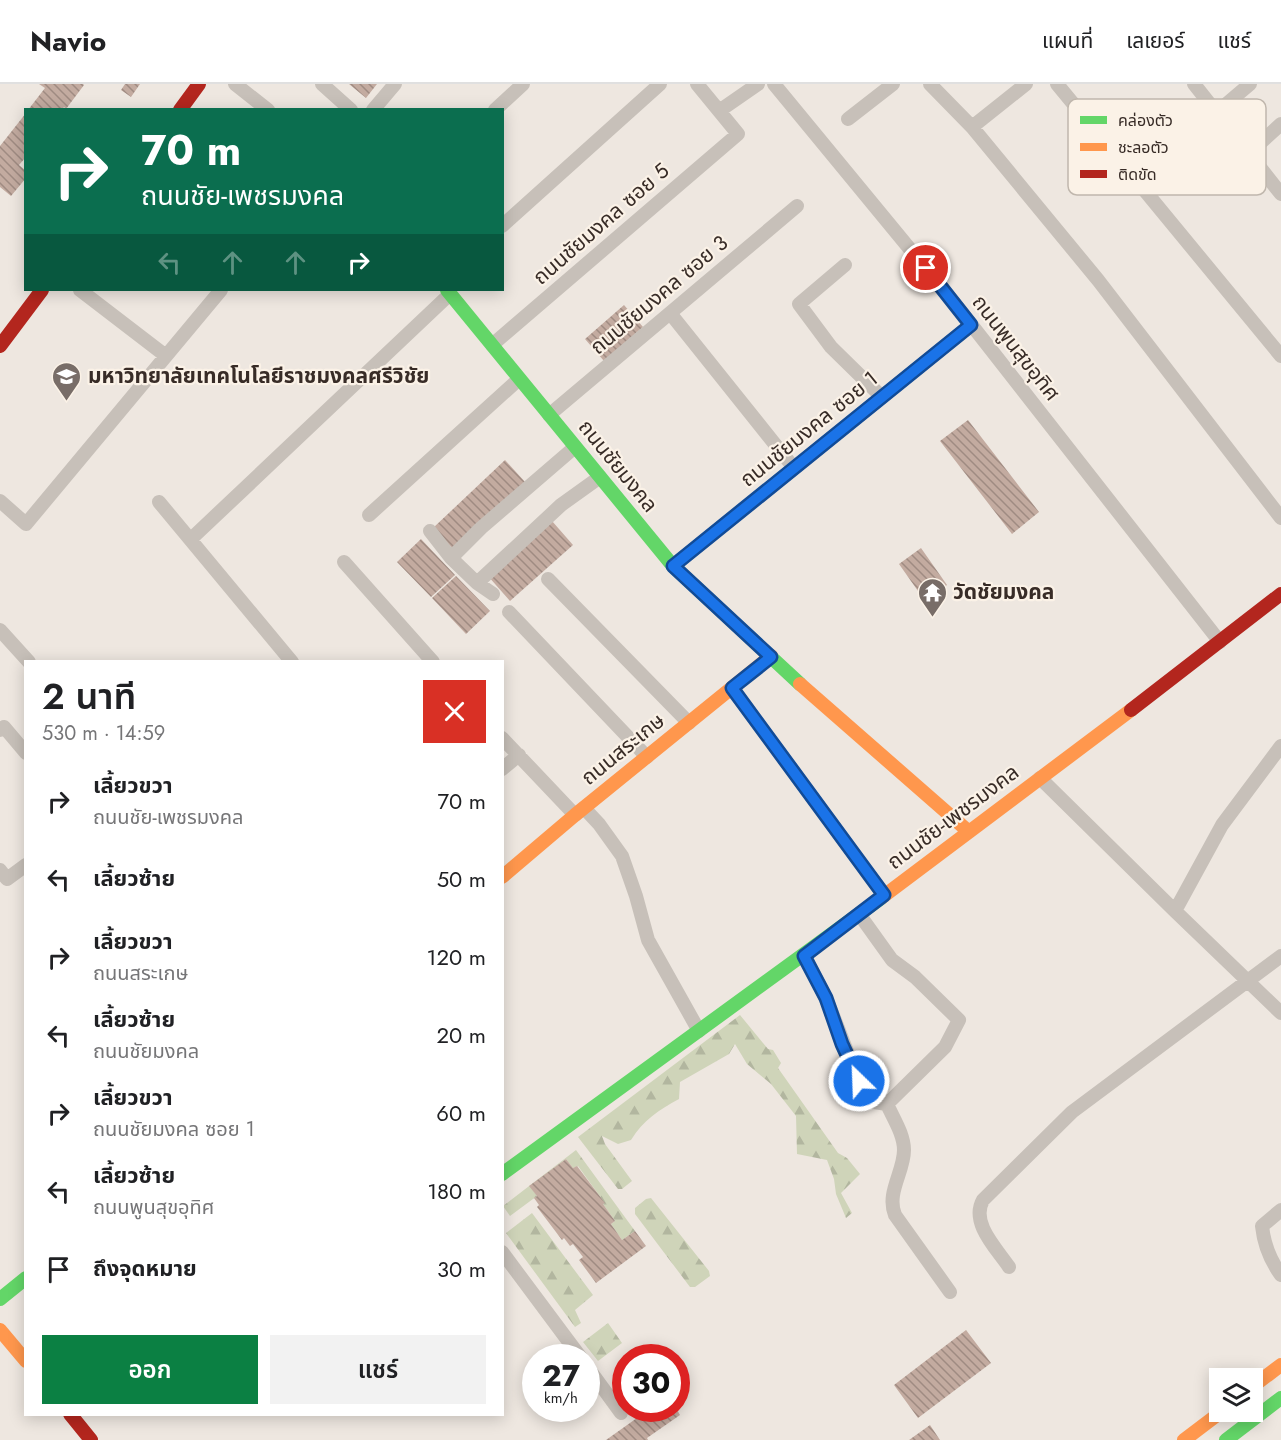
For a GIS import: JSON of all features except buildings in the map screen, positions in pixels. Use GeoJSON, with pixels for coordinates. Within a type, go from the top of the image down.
{"type":"FeatureCollection","features":[{"type":"Feature","properties":{"kind":"street"},"geometry":{"type":"LineString","coordinates":[[181,108],[199,84]]}},
{"type":"Feature","properties":{"kind":"street"},"geometry":{"type":"LineString","coordinates":[[236,84],[266,108]]}},
{"type":"Feature","properties":{"kind":"street"},"geometry":{"type":"LineString","coordinates":[[322,84],[349,108]]}},
{"type":"Feature","properties":{"kind":"street"},"geometry":{"type":"LineString","coordinates":[[375,108],[395,84]]}},
{"type":"Feature","properties":{"kind":"street"},"geometry":{"type":"LineString","coordinates":[[497,108],[523,84]]}},
{"type":"Feature","properties":{"kind":"street"},"geometry":{"type":"LineString","coordinates":[[504,224],[660,84]]}},
{"type":"Feature","properties":{"kind":"street"},"geometry":{"type":"LineString","coordinates":[[697,84],[719,111],[758,84]]}},
{"type":"Feature","properties":{"kind":"street","name":"ถนนพูนสุขอุทิศ"},"geometry":{"type":"LineString","coordinates":[[774,84],[971,325],[1220,642]]}},
{"type":"Feature","properties":{"kind":"street"},"geometry":{"type":"LineString","coordinates":[[848,119],[893,84]]}},
{"type":"Feature","properties":{"kind":"street"},"geometry":{"type":"LineString","coordinates":[[930,84],[972,127],[1098,280],[1281,518]]}},
{"type":"Feature","properties":{"kind":"street"},"geometry":{"type":"LineString","coordinates":[[972,127],[1026,84]]}},
{"type":"Feature","properties":{"kind":"street"},"geometry":{"type":"LineString","coordinates":[[1057,84],[1069,99]]}},
{"type":"Feature","properties":{"kind":"street"},"geometry":{"type":"LineString","coordinates":[[1194,84],[1206,99]]}},
{"type":"Feature","properties":{"kind":"street"},"geometry":{"type":"LineString","coordinates":[[1232,99],[1250,84]]}},
{"type":"Feature","properties":{"kind":"street","name":"ถนนชัยมงคล ซอย 5"},"geometry":{"type":"LineString","coordinates":[[492,345],[738,134],[719,111]]}},
{"type":"Feature","properties":{"kind":"street"},"geometry":{"type":"LineString","coordinates":[[1266,137],[1281,124]]}},
{"type":"Feature","properties":{"kind":"street"},"geometry":{"type":"LineString","coordinates":[[1266,175],[1281,194]]}},
{"type":"Feature","properties":{"kind":"street"},"geometry":{"type":"LineString","coordinates":[[1148,195],[1281,356]]}},
{"type":"Feature","properties":{"kind":"street","name":"ถนนชัยมงคล ซอย 3"},"geometry":{"type":"LineString","coordinates":[[549,415],[797,206]]}},
{"type":"Feature","properties":{"kind":"street"},"geometry":{"type":"LineString","coordinates":[[845,265],[799,304],[831,347],[882,397]]}},
{"type":"Feature","properties":{"kind":"street"},"geometry":{"type":"LineString","coordinates":[[0,346],[41,291]]}},
{"type":"Feature","properties":{"kind":"street"},"geometry":{"type":"LineString","coordinates":[[81,291],[166,356]]}},
{"type":"Feature","properties":{"kind":"street"},"geometry":{"type":"LineString","coordinates":[[0,501],[26,524],[220,291]]}},
{"type":"Feature","properties":{"kind":"street"},"geometry":{"type":"LineString","coordinates":[[191,539],[449,292]]}},
{"type":"Feature","properties":{"kind":"street","name":"ถนนชัยมงคล"},"geometry":{"type":"LineString","coordinates":[[449,292],[673,566],[771,657],[968,831]]}},
{"type":"Feature","properties":{"kind":"street"},"geometry":{"type":"LineString","coordinates":[[670,314],[794,468]]}},
{"type":"Feature","properties":{"kind":"street","name":"ถนนชัยมงคล ซอย 1"},"geometry":{"type":"LineString","coordinates":[[673,566],[971,325]]}},
{"type":"Feature","properties":{"kind":"street"},"geometry":{"type":"LineString","coordinates":[[369,515],[519,379]]}},
{"type":"Feature","properties":{"kind":"street"},"geometry":{"type":"LineString","coordinates":[[451,558],[481,528],[575,447]]}},
{"type":"Feature","properties":{"kind":"street"},"geometry":{"type":"LineString","coordinates":[[477,583],[561,505],[600,477]]}},
{"type":"Feature","properties":{"kind":"street"},"geometry":{"type":"LineString","coordinates":[[159,502],[290,660]]}},
{"type":"Feature","properties":{"kind":"street"},"geometry":{"type":"LineString","coordinates":[[430,531],[451,558],[477,583],[493,594]]}},
{"type":"Feature","properties":{"kind":"street"},"geometry":{"type":"LineString","coordinates":[[344,562],[431,660]]}},
{"type":"Feature","properties":{"kind":"street"},"geometry":{"type":"LineString","coordinates":[[548,579],[689,723]]}},
{"type":"Feature","properties":{"kind":"street","name":"ถนนชัย-เพชรมงคล"},"geometry":{"type":"LineString","coordinates":[[504,1173],[804,956],[1281,594]]}},
{"type":"Feature","properties":{"kind":"street"},"geometry":{"type":"LineString","coordinates":[[509,612],[647,756]]}},
{"type":"Feature","properties":{"kind":"street"},"geometry":{"type":"LineString","coordinates":[[2,636],[27,660]]}},
{"type":"Feature","properties":{"kind":"street","name":"ถนนสระเกษ"},"geometry":{"type":"LineString","coordinates":[[504,875],[647,756],[771,657]]}},
{"type":"Feature","properties":{"kind":"street"},"geometry":{"type":"LineString","coordinates":[[732,688],[884,895]]}},
{"type":"Feature","properties":{"kind":"street"},"geometry":{"type":"LineString","coordinates":[[0,730],[4,727],[24,751]]}},
{"type":"Feature","properties":{"kind":"street"},"geometry":{"type":"LineString","coordinates":[[504,740],[580,811],[599,824],[622,856],[648,940],[699,1031]]}},
{"type":"Feature","properties":{"kind":"street"},"geometry":{"type":"LineString","coordinates":[[1175,911],[1222,825],[1281,746]]}},
{"type":"Feature","properties":{"kind":"street"},"geometry":{"type":"LineString","coordinates":[[504,767],[519,755]]}},
{"type":"Feature","properties":{"kind":"street"},"geometry":{"type":"LineString","coordinates":[[1040,778],[1281,1013]]}},
{"type":"Feature","properties":{"kind":"street"},"geometry":{"type":"LineString","coordinates":[[0,870],[7,879],[24,866]]}},
{"type":"Feature","properties":{"kind":"street"},"geometry":{"type":"LineString","coordinates":[[859,914],[892,960],[915,977],[958,1020],[945,1047],[887,1104]]}},
{"type":"Feature","properties":{"kind":"street"},"geometry":{"type":"LineString","coordinates":[[804,956],[826,998],[842,1044],[859,1081],[874,1102],[887,1104]]}},
{"type":"Feature","properties":{"kind":"street"},"geometry":{"type":"LineString","coordinates":[[1010,1267],[980,1220],[978,1211],[983,1200],[1072,1112],[1281,956]]}},
{"type":"Feature","properties":{"kind":"street"},"geometry":{"type":"LineString","coordinates":[[887,1104],[901,1134],[904,1149],[892,1208],[950,1292]]}},
{"type":"Feature","properties":{"kind":"street"},"geometry":{"type":"LineString","coordinates":[[1281,1210],[1262,1226],[1270,1260],[1281,1275]]}},
{"type":"Feature","properties":{"kind":"street"},"geometry":{"type":"LineString","coordinates":[[504,1255],[571,1344]]}},
{"type":"Feature","properties":{"kind":"street"},"geometry":{"type":"LineString","coordinates":[[0,1299],[24,1280]]}},
{"type":"Feature","properties":{"kind":"street"},"geometry":{"type":"LineString","coordinates":[[0,1330],[24,1359]]}},
{"type":"Feature","properties":{"kind":"street"},"geometry":{"type":"LineString","coordinates":[[1263,1379],[1281,1365]]}},
{"type":"Feature","properties":{"kind":"street"},"geometry":{"type":"LineString","coordinates":[[600,1384],[612,1401]]}},
{"type":"Feature","properties":{"kind":"street"},"geometry":{"type":"LineString","coordinates":[[1226,1440],[1281,1398]]}},
{"type":"Feature","properties":{"kind":"street"},"geometry":{"type":"LineString","coordinates":[[72,1416],[91,1440]]}},
{"type":"Feature","properties":{"kind":"street"},"geometry":{"type":"LineString","coordinates":[[1184,1440],[1209,1421]]}},
{"type":"Feature","properties":{"kind":"green space"},"geometry":{"type":"Polygon","coordinates":[[[740,1015],[768,1049],[773,1050],[781,1063],[778,1068],[838,1153],[847,1158],[860,1174],[841,1193],[852,1213],[846,1218],[836,1194],[834,1179],[827,1160],[797,1154],[796,1116],[771,1084],[747,1064],[735,1044],[729,1054],[680,1082],[679,1099],[652,1116],[631,1140],[618,1144],[602,1136],[605,1144],[632,1181],[622,1189],[618,1189],[578,1137],[740,1015]]]}},
{"type":"Feature","properties":{"kind":"green space"},"geometry":{"type":"Polygon","coordinates":[[[576,1150],[635,1231],[622,1240],[611,1224],[615,1221],[603,1204],[604,1202],[578,1166],[573,1168],[566,1159],[530,1186],[537,1196],[510,1216],[504,1205],[576,1150]]]}},
{"type":"Feature","properties":{"kind":"green space"},"geometry":{"type":"Polygon","coordinates":[[[651,1198],[709,1271],[710,1276],[695,1287],[690,1287],[635,1214],[635,1208],[646,1199],[651,1198]]]}},
{"type":"Feature","properties":{"kind":"green space"},"geometry":{"type":"Polygon","coordinates":[[[532,1213],[593,1295],[575,1310],[581,1323],[575,1327],[506,1233],[532,1213]]]}},
{"type":"Feature","properties":{"kind":"green space"},"geometry":{"type":"Polygon","coordinates":[[[608,1323],[622,1343],[612,1344],[612,1350],[600,1360],[600,1344],[585,1344],[583,1342],[608,1323]]]}},
{"type":"Feature","properties":{"kind":"traffic: fast"},"geometry":{"type":"LineString","coordinates":[[448,291],[673,566],[800,684]]}},
{"type":"Feature","properties":{"kind":"traffic: fast"},"geometry":{"type":"LineString","coordinates":[[504,1173],[881,898]]}},
{"type":"Feature","properties":{"kind":"traffic: fast"},"geometry":{"type":"LineString","coordinates":[[0,1299],[24,1280]]}},
{"type":"Feature","properties":{"kind":"traffic: fast"},"geometry":{"type":"LineString","coordinates":[[1226,1440],[1281,1398]]}},
{"type":"Feature","properties":{"kind":"traffic: slow"},"geometry":{"type":"LineString","coordinates":[[504,875],[771,656]]}},
{"type":"Feature","properties":{"kind":"traffic: slow"},"geometry":{"type":"LineString","coordinates":[[800,684],[968,831]]}},
{"type":"Feature","properties":{"kind":"traffic: slow"},"geometry":{"type":"LineString","coordinates":[[881,898],[1131,710]]}},
{"type":"Feature","properties":{"kind":"traffic: slow"},"geometry":{"type":"LineString","coordinates":[[0,1330],[24,1359]]}},
{"type":"Feature","properties":{"kind":"traffic: slow"},"geometry":{"type":"LineString","coordinates":[[1263,1379],[1281,1365]]}},
{"type":"Feature","properties":{"kind":"traffic: slow"},"geometry":{"type":"LineString","coordinates":[[1184,1440],[1209,1421]]}},
{"type":"Feature","properties":{"kind":"traffic: jam"},"geometry":{"type":"LineString","coordinates":[[181,108],[199,84]]}},
{"type":"Feature","properties":{"kind":"traffic: jam"},"geometry":{"type":"LineString","coordinates":[[0,346],[41,291]]}},
{"type":"Feature","properties":{"kind":"traffic: jam"},"geometry":{"type":"LineString","coordinates":[[1131,710],[1281,594]]}},
{"type":"Feature","properties":{"kind":"traffic: jam"},"geometry":{"type":"LineString","coordinates":[[72,1416],[91,1440]]}},
{"type":"Feature","properties":{"kind":"place","name":"มหาวิทยาลัยเทคโนโลยีราชมงคลศรีวิชัย"},"geometry":{"type":"Point","coordinates":[67,402]}},
{"type":"Feature","properties":{"kind":"place","name":"วัดชัยมงคล"},"geometry":{"type":"Point","coordinates":[932,618]}},
{"type":"Feature","properties":{"kind":"route"},"geometry":{"type":"LineString","coordinates":[[859,1081],[842,1044],[826,998],[804,956],[884,895],[732,688],[771,657],[673,566],[971,325],[926,268]]}}]}
